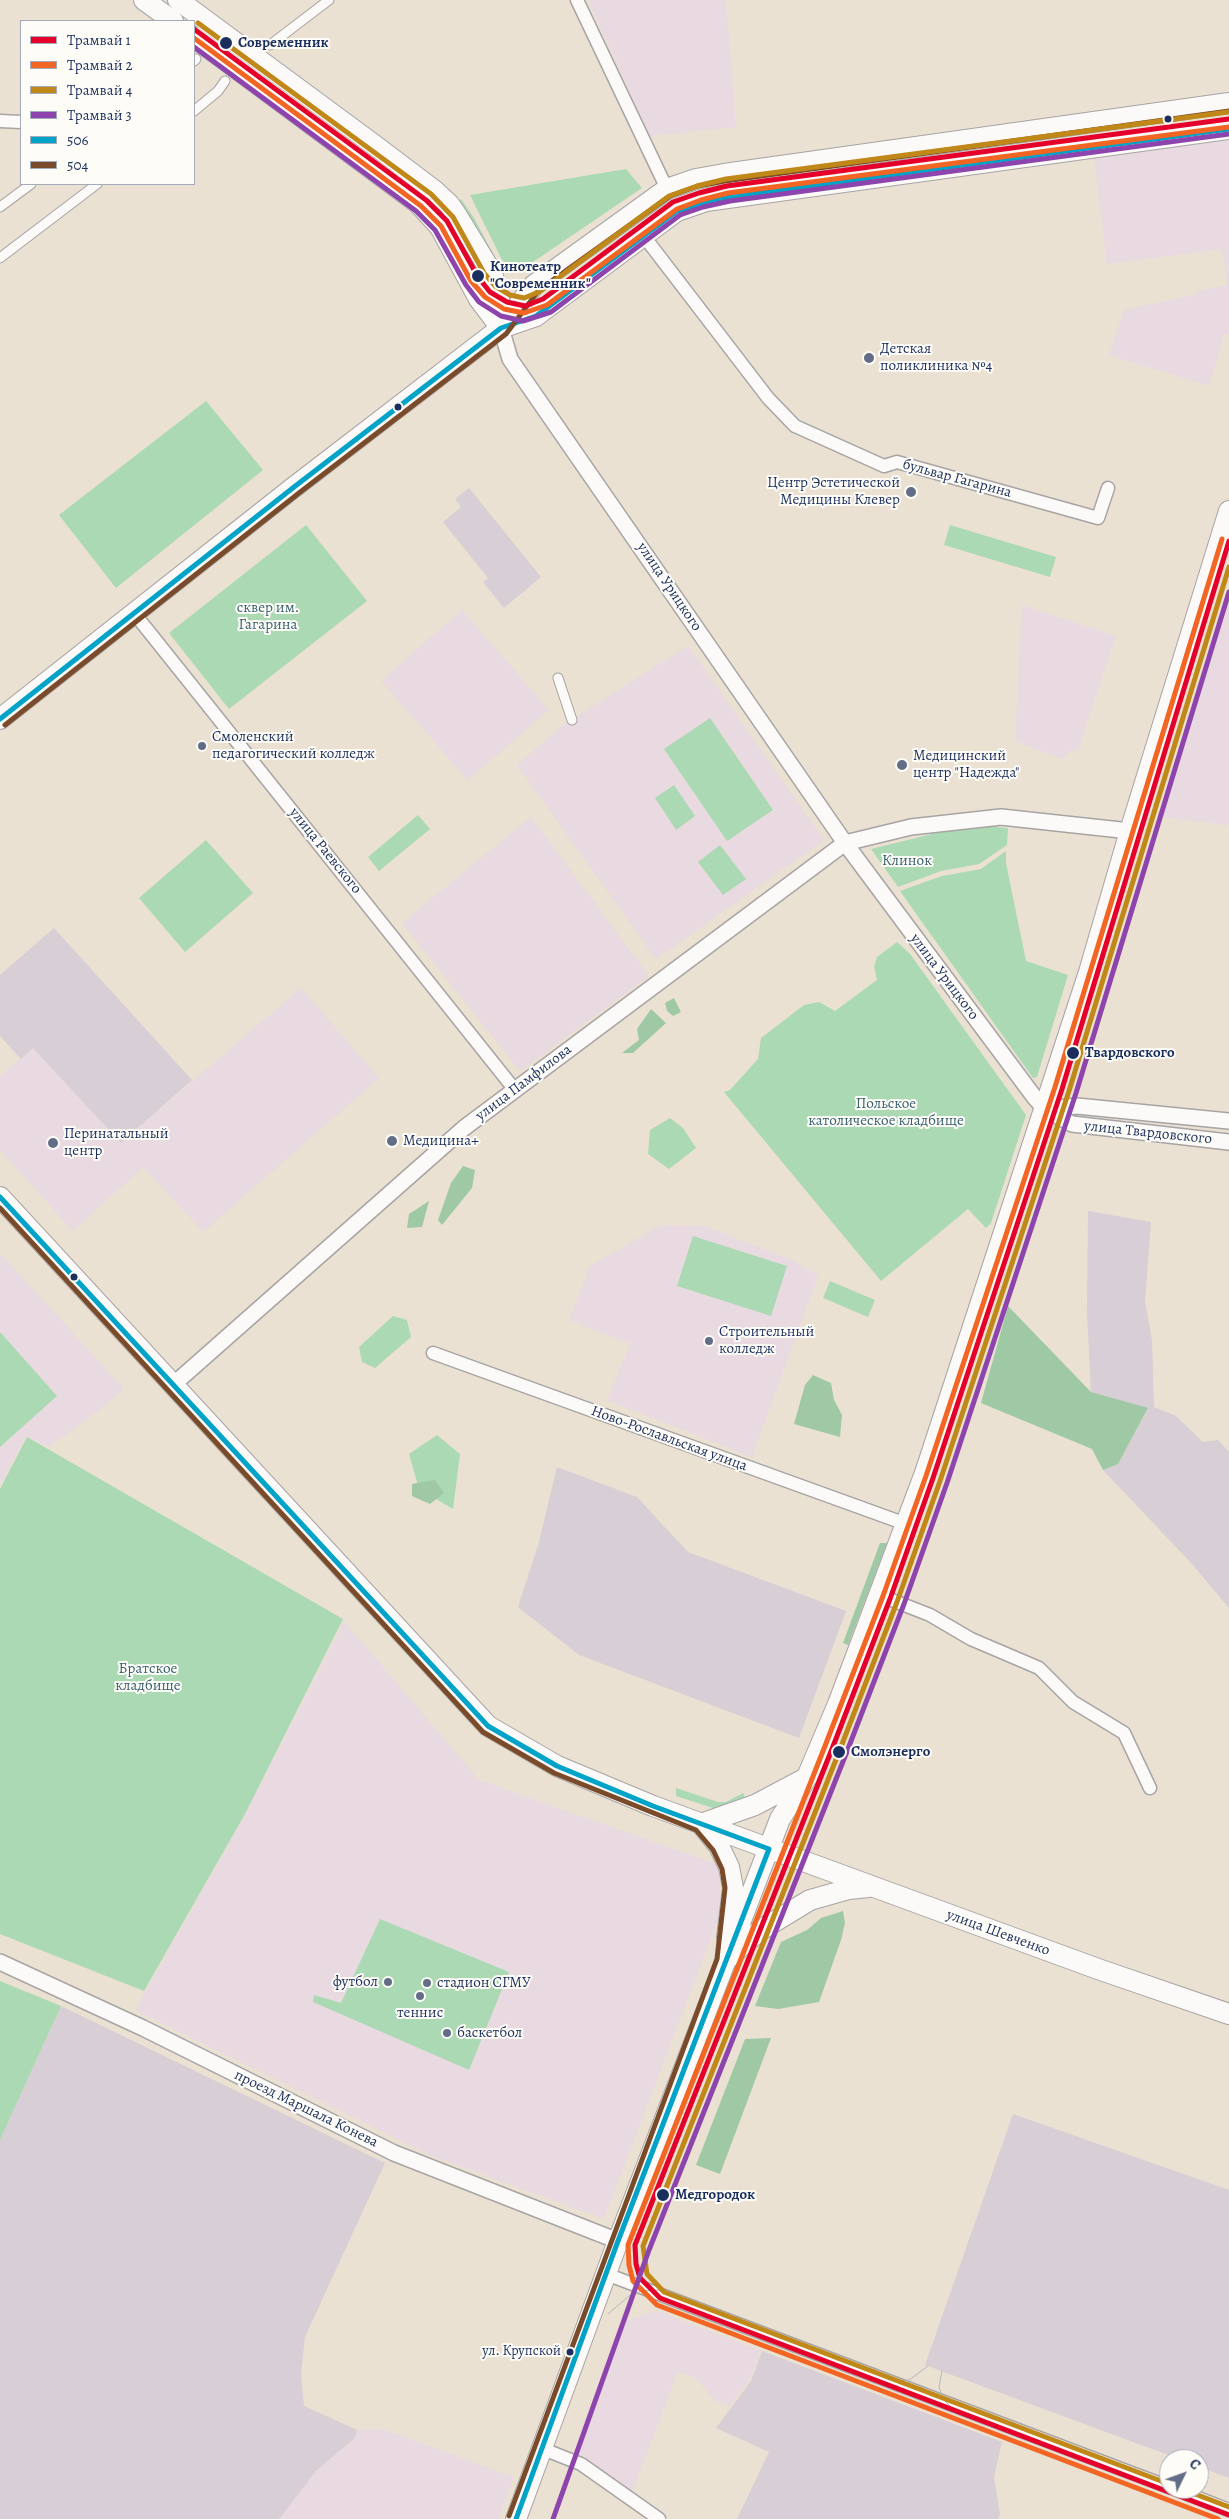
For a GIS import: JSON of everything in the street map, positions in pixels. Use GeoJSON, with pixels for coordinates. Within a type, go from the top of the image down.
{"type":"FeatureCollection","features":[{"type":"Feature","properties":{"kind":"main road"},"geometry":{"type":"LineString","coordinates":[[144,0],[172,20]]}},
{"type":"Feature","properties":{"kind":"main road"},"geometry":{"type":"LineString","coordinates":[[178,0],[435,191],[456,214],[492,274],[499,298],[502,328]]}},
{"type":"Feature","properties":{"kind":"main road"},"geometry":{"type":"LineString","coordinates":[[195,38],[419,204],[440,226],[479,299],[502,328]]}},
{"type":"Feature","properties":{"kind":"main road"},"geometry":{"type":"LineString","coordinates":[[0,718],[502,328],[534,285],[667,189],[696,179],[724,174],[1229,104]]}},
{"type":"Feature","properties":{"kind":"main road"},"geometry":{"type":"LineString","coordinates":[[502,328],[536,316],[677,211],[728,197],[1229,129]]}},
{"type":"Feature","properties":{"kind":"main road"},"geometry":{"type":"LineString","coordinates":[[492,274],[505,282],[520,287],[534,285]]}},
{"type":"Feature","properties":{"kind":"main road"},"geometry":{"type":"LineString","coordinates":[[516,2519],[618,2241],[724,1961],[775,1852],[780,1819],[807,1777],[838,1704],[931,1454],[1089,972],[1130,831],[1229,511]]}},
{"type":"Feature","properties":{"kind":"main road","name":"улица Шевченко"},"geometry":{"type":"LineString","coordinates":[[0,1197],[174,1384],[384,1616],[488,1726],[557,1766],[701,1824],[1229,2014]]}},
{"type":"Feature","properties":{"kind":"main road"},"geometry":{"type":"LineString","coordinates":[[724,1961],[733,1888],[729,1867],[719,1846],[701,1824],[770,1798],[807,1777]]}},
{"type":"Feature","properties":{"kind":"main road"},"geometry":{"type":"LineString","coordinates":[[724,1961],[759,1931],[810,1900],[849,1889],[870,1886]]}},
{"type":"Feature","properties":{"kind":"street"},"geometry":{"type":"LineString","coordinates":[[270,44],[329,0]]}},
{"type":"Feature","properties":{"kind":"street"},"geometry":{"type":"LineString","coordinates":[[577,0],[667,189]]}},
{"type":"Feature","properties":{"kind":"street"},"geometry":{"type":"LineString","coordinates":[[195,110],[218,91],[225,81]]}},
{"type":"Feature","properties":{"kind":"street"},"geometry":{"type":"LineString","coordinates":[[0,122],[20,122]]}},
{"type":"Feature","properties":{"kind":"street"},"geometry":{"type":"LineString","coordinates":[[0,207],[30,185]]}},
{"type":"Feature","properties":{"kind":"street"},"geometry":{"type":"LineString","coordinates":[[0,258],[96,185]]}},
{"type":"Feature","properties":{"kind":"street","name":"бульвар Гагарина"},"geometry":{"type":"LineString","coordinates":[[643,236],[768,398],[795,426],[884,466],[897,462],[1098,518],[1108,488]]}},
{"type":"Feature","properties":{"kind":"street","name":"улица Урицкого"},"geometry":{"type":"LineString","coordinates":[[502,328],[510,359],[845,843],[1045,1109]]}},
{"type":"Feature","properties":{"kind":"street","name":"улица Раевского"},"geometry":{"type":"LineString","coordinates":[[134,613],[515,1090]]}},
{"type":"Feature","properties":{"kind":"street"},"geometry":{"type":"LineString","coordinates":[[558,678],[572,720]]}},
{"type":"Feature","properties":{"kind":"street"},"geometry":{"type":"LineString","coordinates":[[845,843],[910,827],[1001,816],[1130,831]]}},
{"type":"Feature","properties":{"kind":"street","name":"улица Памфилова"},"geometry":{"type":"LineString","coordinates":[[174,1384],[464,1128],[845,843]]}},
{"type":"Feature","properties":{"kind":"street","name":"улица Твардовского"},"geometry":{"type":"LineString","coordinates":[[1045,1109],[1077,1106],[1229,1121]]}},
{"type":"Feature","properties":{"kind":"street","name":"улица Твардовского"},"geometry":{"type":"LineString","coordinates":[[1045,1109],[1072,1124],[1229,1142]]}},
{"type":"Feature","properties":{"kind":"street","name":"Ново-Рославльская улица"},"geometry":{"type":"LineString","coordinates":[[433,1353],[906,1524]]}},
{"type":"Feature","properties":{"kind":"street"},"geometry":{"type":"LineString","coordinates":[[879,1595],[930,1615],[971,1639],[1039,1668],[1073,1702],[1124,1733],[1150,1788]]}},
{"type":"Feature","properties":{"kind":"street","name":"проезд Маршала Конева"},"geometry":{"type":"LineString","coordinates":[[0,1962],[143,2028],[394,2153],[618,2241]]}},
{"type":"Feature","properties":{"kind":"street"},"geometry":{"type":"LineString","coordinates":[[606,2274],[1159,2483]]}},
{"type":"Feature","properties":{"kind":"street"},"geometry":{"type":"LineString","coordinates":[[543,2449],[581,2464],[659,2519]]}},
{"type":"Feature","properties":{"kind":"street"},"geometry":{"type":"LineString","coordinates":[[1201,2499],[1229,2510]]}},
{"type":"Feature","properties":{"kind":"shaded area"},"geometry":{"type":"Polygon","coordinates":[[[588,0],[726,0],[736,127],[650,136],[588,0]]]}},
{"type":"Feature","properties":{"kind":"shaded area"},"geometry":{"type":"Polygon","coordinates":[[[1229,137],[1229,334],[1225,333],[1209,386],[1109,355],[1124,310],[1198,294],[1198,291],[1227,285],[1222,249],[1107,264],[1094,159],[1229,137]]]}},
{"type":"Feature","properties":{"kind":"shaded area"},"geometry":{"type":"Polygon","coordinates":[[[469,488],[541,577],[504,608],[483,582],[488,578],[443,522],[461,507],[455,499],[469,488]]]}},
{"type":"Feature","properties":{"kind":"shaded area"},"geometry":{"type":"Polygon","coordinates":[[[1229,590],[1229,825],[1161,817],[1229,590]]]}},
{"type":"Feature","properties":{"kind":"shaded area"},"geometry":{"type":"Polygon","coordinates":[[[1022,605],[1116,636],[1078,750],[1070,751],[1062,759],[1015,741],[1022,605]]]}},
{"type":"Feature","properties":{"kind":"shaded area"},"geometry":{"type":"Polygon","coordinates":[[[462,610],[549,710],[468,780],[381,681],[462,610]]]}},
{"type":"Feature","properties":{"kind":"shaded area"},"geometry":{"type":"Polygon","coordinates":[[[688,646],[824,840],[656,959],[517,765],[563,725],[688,646]]]}},
{"type":"Feature","properties":{"kind":"shaded area"},"geometry":{"type":"Polygon","coordinates":[[[531,817],[649,976],[520,1071],[402,923],[531,817]]]}},
{"type":"Feature","properties":{"kind":"shaded area"},"geometry":{"type":"Polygon","coordinates":[[[54,928],[192,1080],[121,1143],[33,1048],[21,1059],[0,1036],[0,975],[54,928]]]}},
{"type":"Feature","properties":{"kind":"shaded area"},"geometry":{"type":"Polygon","coordinates":[[[301,988],[379,1078],[203,1232],[143,1167],[73,1231],[0,1150],[0,1076],[33,1048],[121,1143],[301,988]]]}},
{"type":"Feature","properties":{"kind":"shaded area"},"geometry":{"type":"Polygon","coordinates":[[[1088,1211],[1151,1222],[1145,1301],[1152,1340],[1154,1407],[1176,1416],[1203,1442],[1218,1440],[1229,1452],[1229,1608],[1192,1564],[1103,1470],[1118,1464],[1148,1409],[1091,1392],[1087,1312],[1088,1211]]]}},
{"type":"Feature","properties":{"kind":"shaded area","name":"Строительный колледж"},"geometry":{"type":"Polygon","coordinates":[[[661,1225],[705,1226],[794,1261],[818,1276],[752,1457],[607,1400],[630,1344],[569,1320],[590,1266],[661,1225]]]}},
{"type":"Feature","properties":{"kind":"shaded area"},"geometry":{"type":"Polygon","coordinates":[[[0,1253],[124,1389],[49,1447],[26,1436],[0,1485],[0,1253]]]}},
{"type":"Feature","properties":{"kind":"shaded area"},"geometry":{"type":"Polygon","coordinates":[[[557,1467],[637,1497],[688,1552],[846,1611],[799,1738],[579,1655],[518,1607],[539,1542],[557,1467]]]}},
{"type":"Feature","properties":{"kind":"shaded area"},"geometry":{"type":"Polygon","coordinates":[[[344,1621],[479,1780],[719,1865],[721,1912],[604,2219],[429,2155],[135,2010],[245,1815],[344,1621]]]}},
{"type":"Feature","properties":{"kind":"shaded area"},"geometry":{"type":"Polygon","coordinates":[[[61,2006],[385,2163],[305,2337],[301,2374],[304,2406],[357,2430],[355,2438],[316,2471],[279,2519],[0,2519],[0,2140],[61,2006]]]}},
{"type":"Feature","properties":{"kind":"shaded area"},"geometry":{"type":"Polygon","coordinates":[[[1013,2114],[1229,2190],[1229,2478],[1209,2471],[1209,2449],[1159,2449],[1159,2452],[925,2365],[1013,2114]]]}},
{"type":"Feature","properties":{"kind":"shaded area"},"geometry":{"type":"Polygon","coordinates":[[[657,2311],[761,2351],[749,2380],[730,2406],[716,2401],[694,2377],[678,2372],[631,2495],[573,2457],[622,2322],[657,2311]]]}},
{"type":"Feature","properties":{"kind":"shaded area"},"geometry":{"type":"Polygon","coordinates":[[[762,2351],[1002,2442],[994,2477],[1000,2514],[998,2519],[737,2519],[769,2452],[716,2428],[751,2381],[762,2351]]]}},
{"type":"Feature","properties":{"kind":"shaded area"},"geometry":{"type":"Polygon","coordinates":[[[382,2429],[514,2477],[499,2519],[279,2519],[316,2471],[355,2439],[357,2430],[382,2429]]]}},
{"type":"Feature","properties":{"kind":"green space"},"geometry":{"type":"Polygon","coordinates":[[[626,169],[642,188],[530,264],[518,270],[502,260],[470,195],[626,169]]]}},
{"type":"Feature","properties":{"kind":"green space"},"geometry":{"type":"Polygon","coordinates":[[[461,199],[474,218],[498,263],[494,264],[458,201],[461,199]]]}},
{"type":"Feature","properties":{"kind":"green space"},"geometry":{"type":"Polygon","coordinates":[[[206,401],[263,470],[116,588],[59,515],[206,401]]]}},
{"type":"Feature","properties":{"kind":"green space","name":"сквер им. Гагарина"},"geometry":{"type":"Polygon","coordinates":[[[306,525],[367,601],[229,709],[169,633],[306,525]]]}},
{"type":"Feature","properties":{"kind":"green space"},"geometry":{"type":"Polygon","coordinates":[[[950,525],[1056,557],[1050,577],[944,545],[950,525]]]}},
{"type":"Feature","properties":{"kind":"green space"},"geometry":{"type":"Polygon","coordinates":[[[710,718],[773,810],[727,841],[664,749],[710,718]]]}},
{"type":"Feature","properties":{"kind":"green space"},"geometry":{"type":"Polygon","coordinates":[[[674,785],[695,816],[676,830],[655,798],[674,785]]]}},
{"type":"Feature","properties":{"kind":"green space"},"geometry":{"type":"Polygon","coordinates":[[[418,815],[430,829],[379,871],[368,857],[418,815]]]}},
{"type":"Feature","properties":{"kind":"green space","name":"Клинок"},"geometry":{"type":"Polygon","coordinates":[[[984,826],[1008,828],[1007,845],[979,864],[941,871],[898,887],[871,849],[948,830],[984,826]]]}},
{"type":"Feature","properties":{"kind":"green space"},"geometry":{"type":"Polygon","coordinates":[[[206,840],[253,893],[185,952],[139,898],[206,840]]]}},
{"type":"Feature","properties":{"kind":"green space"},"geometry":{"type":"Polygon","coordinates":[[[720,845],[746,879],[723,895],[698,862],[720,845]]]}},
{"type":"Feature","properties":{"kind":"green space"},"geometry":{"type":"Polygon","coordinates":[[[1006,851],[1006,863],[1026,961],[1068,975],[1037,1077],[1033,1078],[900,891],[942,876],[981,869],[1006,851]]]}},
{"type":"Feature","properties":{"kind":"green space","name":"Польское католическое кладбище"},"geometry":{"type":"Polygon","coordinates":[[[897,942],[910,954],[1026,1115],[991,1223],[986,1228],[968,1209],[881,1281],[724,1092],[730,1090],[758,1059],[761,1038],[804,1005],[819,1002],[835,1011],[877,980],[874,967],[877,957],[897,942]]]}},
{"type":"Feature","properties":{"kind":"green space"},"geometry":{"type":"Polygon","coordinates":[[[674,998],[681,1012],[673,1016],[667,1011],[665,1003],[674,998]]]}},
{"type":"Feature","properties":{"kind":"green space"},"geometry":{"type":"Polygon","coordinates":[[[651,1009],[666,1023],[633,1053],[622,1053],[639,1040],[637,1029],[651,1009]]]}},
{"type":"Feature","properties":{"kind":"green space"},"geometry":{"type":"Polygon","coordinates":[[[670,1118],[683,1128],[696,1148],[669,1169],[648,1154],[650,1130],[670,1118]]]}},
{"type":"Feature","properties":{"kind":"green space"},"geometry":{"type":"Polygon","coordinates":[[[463,1166],[475,1170],[472,1188],[442,1225],[438,1220],[451,1183],[463,1166]]]}},
{"type":"Feature","properties":{"kind":"green space"},"geometry":{"type":"Polygon","coordinates":[[[429,1201],[422,1227],[407,1228],[409,1214],[429,1201]]]}},
{"type":"Feature","properties":{"kind":"green space"},"geometry":{"type":"Polygon","coordinates":[[[693,1236],[787,1266],[771,1316],[677,1286],[693,1236]]]}},
{"type":"Feature","properties":{"kind":"green space"},"geometry":{"type":"Polygon","coordinates":[[[830,1281],[875,1300],[868,1317],[823,1298],[830,1281]]]}},
{"type":"Feature","properties":{"kind":"green space"},"geometry":{"type":"Polygon","coordinates":[[[1008,1306],[1091,1392],[1148,1408],[1118,1464],[1103,1470],[1092,1449],[981,1403],[1008,1306]]]}},
{"type":"Feature","properties":{"kind":"green space"},"geometry":{"type":"Polygon","coordinates":[[[393,1316],[407,1320],[411,1337],[375,1368],[362,1362],[359,1347],[393,1316]]]}},
{"type":"Feature","properties":{"kind":"green space"},"geometry":{"type":"Polygon","coordinates":[[[0,1332],[57,1396],[0,1447],[0,1332]]]}},
{"type":"Feature","properties":{"kind":"green space"},"geometry":{"type":"Polygon","coordinates":[[[813,1375],[831,1383],[834,1400],[842,1415],[840,1437],[794,1424],[805,1385],[813,1375]]]}},
{"type":"Feature","properties":{"kind":"green space"},"geometry":{"type":"Polygon","coordinates":[[[437,1435],[460,1454],[453,1509],[419,1489],[409,1454],[437,1435]]]}},
{"type":"Feature","properties":{"kind":"green space","name":"Братское кладбище"},"geometry":{"type":"Polygon","coordinates":[[[27,1437],[343,1619],[245,1814],[144,1991],[0,1934],[0,1489],[27,1437]]]}},
{"type":"Feature","properties":{"kind":"green space"},"geometry":{"type":"Polygon","coordinates":[[[435,1480],[444,1493],[430,1504],[412,1496],[412,1484],[435,1480]]]}},
{"type":"Feature","properties":{"kind":"green space"},"geometry":{"type":"Polygon","coordinates":[[[880,1543],[887,1543],[848,1645],[843,1643],[880,1543]]]}},
{"type":"Feature","properties":{"kind":"green space"},"geometry":{"type":"Polygon","coordinates":[[[676,1788],[718,1802],[726,1802],[743,1793],[747,1802],[722,1811],[676,1796],[676,1788]]]}},
{"type":"Feature","properties":{"kind":"green space"},"geometry":{"type":"Polygon","coordinates":[[[843,1911],[845,1923],[841,1940],[819,2002],[778,2009],[755,2006],[781,1942],[807,1930],[821,1918],[843,1911]]]}},
{"type":"Feature","properties":{"kind":"green space","name":"стадион СГМУ"},"geometry":{"type":"Polygon","coordinates":[[[380,1919],[509,1972],[469,2070],[313,2002],[314,1995],[341,2003],[380,1919]]]}},
{"type":"Feature","properties":{"kind":"green space"},"geometry":{"type":"Polygon","coordinates":[[[0,1981],[61,2006],[0,2140],[0,1981]]]}},
{"type":"Feature","properties":{"kind":"green space"},"geometry":{"type":"Polygon","coordinates":[[[771,2038],[720,2174],[696,2165],[745,2039],[771,2038]]]}},
{"type":"Feature","properties":{"kind":"tram line","name":"4"},"geometry":{"type":"LineString","coordinates":[[198,23],[431,194],[453,217],[484,273],[495,286],[510,295],[524,298],[539,292],[669,196],[697,186],[726,179],[1228,112]]}},
{"type":"Feature","properties":{"kind":"tram line","name":"1"},"geometry":{"type":"LineString","coordinates":[[195,30],[426,200],[447,221],[478,277],[490,292],[507,302],[525,306],[543,299],[673,202],[699,193],[727,186],[1229,119]]}},
{"type":"Feature","properties":{"kind":"tram line","name":"2"},"geometry":{"type":"LineString","coordinates":[[195,39],[421,206],[441,226],[471,281],[485,297],[504,309],[524,313],[547,305],[677,209],[701,200],[728,193],[1229,127]]}},
{"type":"Feature","properties":{"kind":"tram line","name":"3"},"geometry":{"type":"LineString","coordinates":[[195,48],[416,211],[435,230],[466,285],[479,302],[501,316],[523,321],[551,312],[680,215],[703,207],[730,201],[1229,134]]}},
{"type":"Feature","properties":{"kind":"tram line","name":"2"},"geometry":{"type":"LineString","coordinates":[[1218,2519],[657,2305],[633,2281],[629,2265],[628,2245],[825,1746],[883,1596],[926,1476],[1055,1087],[1222,539]]}},
{"type":"Feature","properties":{"kind":"tram line","name":"1"},"geometry":{"type":"LineString","coordinates":[[1229,541],[1062,1089],[933,1478],[890,1599],[832,1749],[635,2245],[636,2264],[640,2278],[660,2298],[1229,2515]]}},
{"type":"Feature","properties":{"kind":"tram line","name":"4"},"geometry":{"type":"LineString","coordinates":[[1159,2480],[664,2292],[647,2274],[643,2246],[839,1752],[897,1602],[940,1481],[1069,1091],[1229,567]]}},
{"type":"Feature","properties":{"kind":"tram line","name":"3"},"geometry":{"type":"LineString","coordinates":[[553,2519],[649,2250],[846,1754],[904,1604],[947,1483],[1076,1093],[1229,592]]}},
{"type":"Feature","properties":{"kind":"tram line"},"geometry":{"type":"LineString","coordinates":[[608,2314],[629,2296],[641,2291],[659,2290]]}},
{"type":"Feature","properties":{"kind":"tram line"},"geometry":{"type":"LineString","coordinates":[[896,2381],[909,2380],[928,2366]]}},
{"type":"Feature","properties":{"kind":"tram line"},"geometry":{"type":"LineString","coordinates":[[942,2371],[939,2387],[943,2399],[953,2409]]}},
{"type":"Feature","properties":{"kind":"tram line","name":"4"},"geometry":{"type":"LineString","coordinates":[[1208,2499],[1229,2507]]}},
{"type":"Feature","properties":{"kind":"transit line","name":"504"},"geometry":{"type":"LineString","coordinates":[[5,725],[299,493],[506,334],[539,290],[670,196],[698,186],[725,181],[1229,111]]}},
{"type":"Feature","properties":{"kind":"transit line","name":"506"},"geometry":{"type":"LineString","coordinates":[[0,719],[294,487],[501,328],[536,316],[677,211],[728,197],[1229,129]]}},
{"type":"Feature","properties":{"kind":"transit line","name":"506"},"geometry":{"type":"LineString","coordinates":[[0,1197],[488,1726],[557,1766],[653,1806],[769,1849],[618,2241],[516,2519]]}},
{"type":"Feature","properties":{"kind":"transit line","name":"504"},"geometry":{"type":"LineString","coordinates":[[0,1208],[483,1732],[554,1773],[696,1830],[713,1850],[722,1869],[725,1888],[717,1959],[509,2516]]}},
{"type":"Feature","properties":{"kind":"place","name":"Современник"},"geometry":{"type":"Point","coordinates":[226,43]}},
{"type":"Feature","properties":{"kind":"place","name":"Кинотеатр \"Современник\""},"geometry":{"type":"Point","coordinates":[478,276]}},
{"type":"Feature","properties":{"kind":"place","name":"Детская поликлиника №4"},"geometry":{"type":"Point","coordinates":[869,358]}},
{"type":"Feature","properties":{"kind":"place","name":"Центр Эстетической Медицины Клевер"},"geometry":{"type":"Point","coordinates":[911,492]}},
{"type":"Feature","properties":{"kind":"place","name":"Смоленский педагогический колледж"},"geometry":{"type":"Point","coordinates":[202,746]}},
{"type":"Feature","properties":{"kind":"place","name":"Медицинский центр \"Надежда\""},"geometry":{"type":"Point","coordinates":[902,765]}},
{"type":"Feature","properties":{"kind":"place","name":"Твардовского"},"geometry":{"type":"Point","coordinates":[1073,1053]}},
{"type":"Feature","properties":{"kind":"place","name":"Медицина+"},"geometry":{"type":"Point","coordinates":[392,1141]}},
{"type":"Feature","properties":{"kind":"place","name":"Перинатальный центр"},"geometry":{"type":"Point","coordinates":[53,1143]}},
{"type":"Feature","properties":{"kind":"place","name":"Строительный колледж"},"geometry":{"type":"Point","coordinates":[709,1341]}},
{"type":"Feature","properties":{"kind":"place","name":"Смолэнерго"},"geometry":{"type":"Point","coordinates":[839,1752]}},
{"type":"Feature","properties":{"kind":"place","name":"футбол"},"geometry":{"type":"Point","coordinates":[388,1982]}},
{"type":"Feature","properties":{"kind":"place","name":"стадион СГМУ"},"geometry":{"type":"Point","coordinates":[427,1983]}},
{"type":"Feature","properties":{"kind":"place","name":"теннис"},"geometry":{"type":"Point","coordinates":[420,1996]}},
{"type":"Feature","properties":{"kind":"place","name":"баскетбол"},"geometry":{"type":"Point","coordinates":[447,2033]}},
{"type":"Feature","properties":{"kind":"place","name":"Медгородок"},"geometry":{"type":"Point","coordinates":[663,2195]}},
{"type":"Feature","properties":{"kind":"place","name":"ул. Крупской"},"geometry":{"type":"Point","coordinates":[570,2352]}}]}
